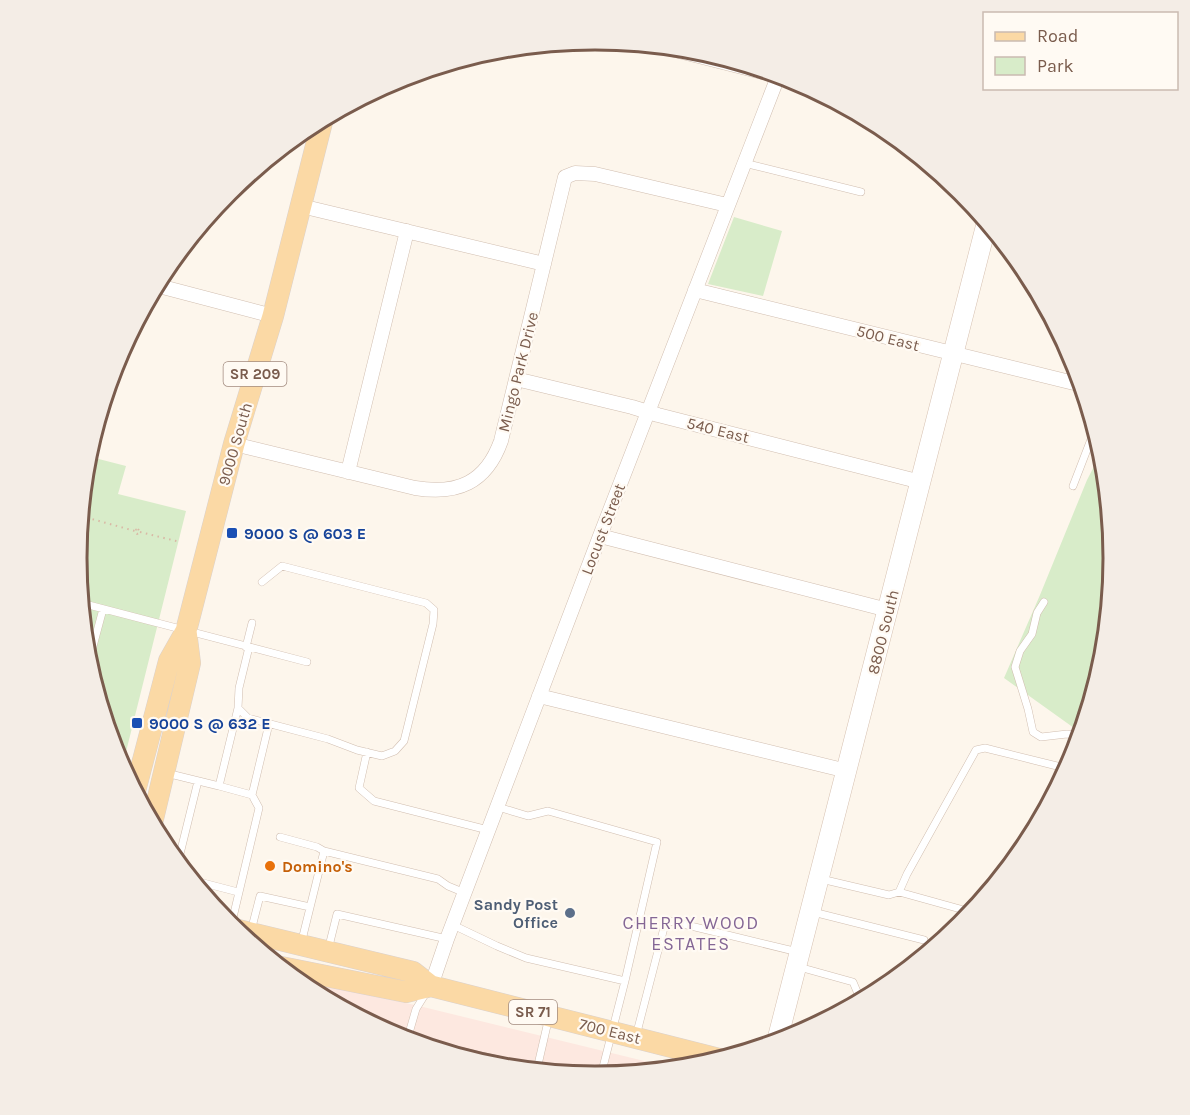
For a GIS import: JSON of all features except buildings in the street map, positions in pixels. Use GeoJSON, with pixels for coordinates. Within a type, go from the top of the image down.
{"type":"FeatureCollection","features":[{"type":"Feature","properties":{"kind":"main road","name":"9000 South"},"geometry":{"type":"LineString","coordinates":[[138,780],[169,661],[186,631],[234,444],[273,316],[319,131]]}},
{"type":"Feature","properties":{"kind":"main road","name":"9000 South"},"geometry":{"type":"LineString","coordinates":[[155,811],[190,663],[186,631]]}},
{"type":"Feature","properties":{"kind":"main road","name":"700 East"},"geometry":{"type":"LineString","coordinates":[[254,934],[413,972],[431,986],[635,1038],[676,1059]]}},
{"type":"Feature","properties":{"kind":"main road","name":"700 East"},"geometry":{"type":"LineString","coordinates":[[300,971],[406,992],[431,986]]}},
{"type":"Feature","properties":{"kind":"street","name":"Locust Street"},"geometry":{"type":"LineString","coordinates":[[431,986],[600,536],[776,83]]}},
{"type":"Feature","properties":{"kind":"street","name":"Mingo Park Drive"},"geometry":{"type":"LineString","coordinates":[[234,444],[429,490],[450,489],[469,483],[490,465],[501,441],[565,177],[575,173],[604,176],[727,205]]}},
{"type":"Feature","properties":{"kind":"street"},"geometry":{"type":"LineString","coordinates":[[301,206],[544,264]]}},
{"type":"Feature","properties":{"kind":"street"},"geometry":{"type":"LineString","coordinates":[[348,472],[406,231]]}},
{"type":"Feature","properties":{"kind":"street","name":"8800 South"},"geometry":{"type":"LineString","coordinates":[[780,1031],[985,232]]}},
{"type":"Feature","properties":{"kind":"street"},"geometry":{"type":"LineString","coordinates":[[165,288],[273,316]]}},
{"type":"Feature","properties":{"kind":"street","name":"500 East"},"geometry":{"type":"LineString","coordinates":[[695,290],[1072,383]]}},
{"type":"Feature","properties":{"kind":"street","name":"540 East"},"geometry":{"type":"LineString","coordinates":[[516,379],[921,482]]}},
{"type":"Feature","properties":{"kind":"street"},"geometry":{"type":"LineString","coordinates":[[600,536],[888,610]]}},
{"type":"Feature","properties":{"kind":"street"},"geometry":{"type":"LineString","coordinates":[[539,696],[847,771]]}},
{"type":"Feature","properties":{"kind":"lane"},"geometry":{"type":"LineString","coordinates":[[744,163],[861,192]]}},
{"type":"Feature","properties":{"kind":"lane"},"geometry":{"type":"LineString","coordinates":[[1073,486],[1090,443]]}},
{"type":"Feature","properties":{"kind":"lane"},"geometry":{"type":"LineString","coordinates":[[238,708],[248,718],[367,752],[382,756],[396,751],[404,741],[433,624],[434,610],[426,603],[282,566],[262,582]]}},
{"type":"Feature","properties":{"kind":"lane"},"geometry":{"type":"LineString","coordinates":[[1044,603],[1037,613],[1032,634],[1020,651],[1016,667],[1029,709],[1033,732],[1041,737],[1071,734]]}},
{"type":"Feature","properties":{"kind":"lane"},"geometry":{"type":"LineString","coordinates":[[89,605],[307,662]]}},
{"type":"Feature","properties":{"kind":"lane"},"geometry":{"type":"LineString","coordinates":[[94,641],[103,609]]}},
{"type":"Feature","properties":{"kind":"lane"},"geometry":{"type":"LineString","coordinates":[[219,786],[238,708],[239,688],[252,623]]}},
{"type":"Feature","properties":{"kind":"lane"},"geometry":{"type":"LineString","coordinates":[[233,914],[259,808],[252,795],[269,724]]}},
{"type":"Feature","properties":{"kind":"lane"},"geometry":{"type":"LineString","coordinates":[[899,892],[976,750],[985,748],[1058,766]]}},
{"type":"Feature","properties":{"kind":"lane"},"geometry":{"type":"LineString","coordinates":[[367,752],[359,788],[374,801],[489,830]]}},
{"type":"Feature","properties":{"kind":"lane"},"geometry":{"type":"LineString","coordinates":[[164,772],[252,795]]}},
{"type":"Feature","properties":{"kind":"lane"},"geometry":{"type":"LineString","coordinates":[[181,851],[198,781]]}},
{"type":"Feature","properties":{"kind":"lane"},"geometry":{"type":"LineString","coordinates":[[498,807],[528,816],[548,811],[657,842],[603,1065]]}},
{"type":"Feature","properties":{"kind":"lane"},"geometry":{"type":"LineString","coordinates":[[280,837],[324,851],[438,879],[465,893]]}},
{"type":"Feature","properties":{"kind":"lane"},"geometry":{"type":"LineString","coordinates":[[300,944],[324,851]]}},
{"type":"Feature","properties":{"kind":"lane"},"geometry":{"type":"LineString","coordinates":[[819,878],[889,895],[899,892],[961,909]]}},
{"type":"Feature","properties":{"kind":"lane"},"geometry":{"type":"LineString","coordinates":[[206,884],[238,892]]}},
{"type":"Feature","properties":{"kind":"lane"},"geometry":{"type":"LineString","coordinates":[[246,926],[260,896],[310,907]]}},
{"type":"Feature","properties":{"kind":"lane"},"geometry":{"type":"LineString","coordinates":[[811,911],[924,940]]}},
{"type":"Feature","properties":{"kind":"lane"},"geometry":{"type":"LineString","coordinates":[[328,950],[337,914],[447,939]]}},
{"type":"Feature","properties":{"kind":"lane"},"geometry":{"type":"LineString","coordinates":[[635,1038],[666,920],[798,960],[853,982],[857,992]]}},
{"type":"Feature","properties":{"kind":"lane"},"geometry":{"type":"LineString","coordinates":[[453,925],[526,958],[625,981]]}},
{"type":"Feature","properties":{"kind":"lane"},"geometry":{"type":"LineString","coordinates":[[410,1030],[416,1009],[431,986]]}},
{"type":"Feature","properties":{"kind":"lane"},"geometry":{"type":"LineString","coordinates":[[539,1062],[550,1016]]}},
{"type":"Feature","properties":{"kind":"path"},"geometry":{"type":"LineString","coordinates":[[89,518],[135,531],[138,529],[140,532],[180,542]]}},
{"type":"Feature","properties":{"kind":"shaded area"},"geometry":{"type":"Polygon","coordinates":[[[322,985],[415,1005],[649,1062],[595,1066],[496,1056],[432,1039],[401,1027],[370,1013],[322,985]]]}},
{"type":"Feature","properties":{"kind":"green space"},"geometry":{"type":"Polygon","coordinates":[[[734,217],[782,231],[763,296],[708,284],[734,217]]]}},
{"type":"Feature","properties":{"kind":"green space"},"geometry":{"type":"Polygon","coordinates":[[[97,459],[126,466],[118,494],[186,511],[126,752],[104,689],[91,624],[87,558],[88,524],[97,459]]]}},
{"type":"Feature","properties":{"kind":"green space"},"geometry":{"type":"Polygon","coordinates":[[[1094,466],[1102,524],[1102,591],[1093,657],[1073,728],[1004,678],[1094,466]]]}},
{"type":"Feature","properties":{"kind":"place","name":"9000 S @ 603 E"},"geometry":{"type":"Point","coordinates":[232,533]}},
{"type":"Feature","properties":{"kind":"place","name":"9000 S @ 632 E"},"geometry":{"type":"Point","coordinates":[137,723]}},
{"type":"Feature","properties":{"kind":"place","name":"Domino's"},"geometry":{"type":"Point","coordinates":[270,866]}},
{"type":"Feature","properties":{"kind":"place","name":"Sandy Post Office"},"geometry":{"type":"Point","coordinates":[570,913]}},
{"type":"Feature","properties":{"kind":"district","name":"CHERRY WOOD ESTATES"},"geometry":{"type":"Point","coordinates":[691,933]}}]}
